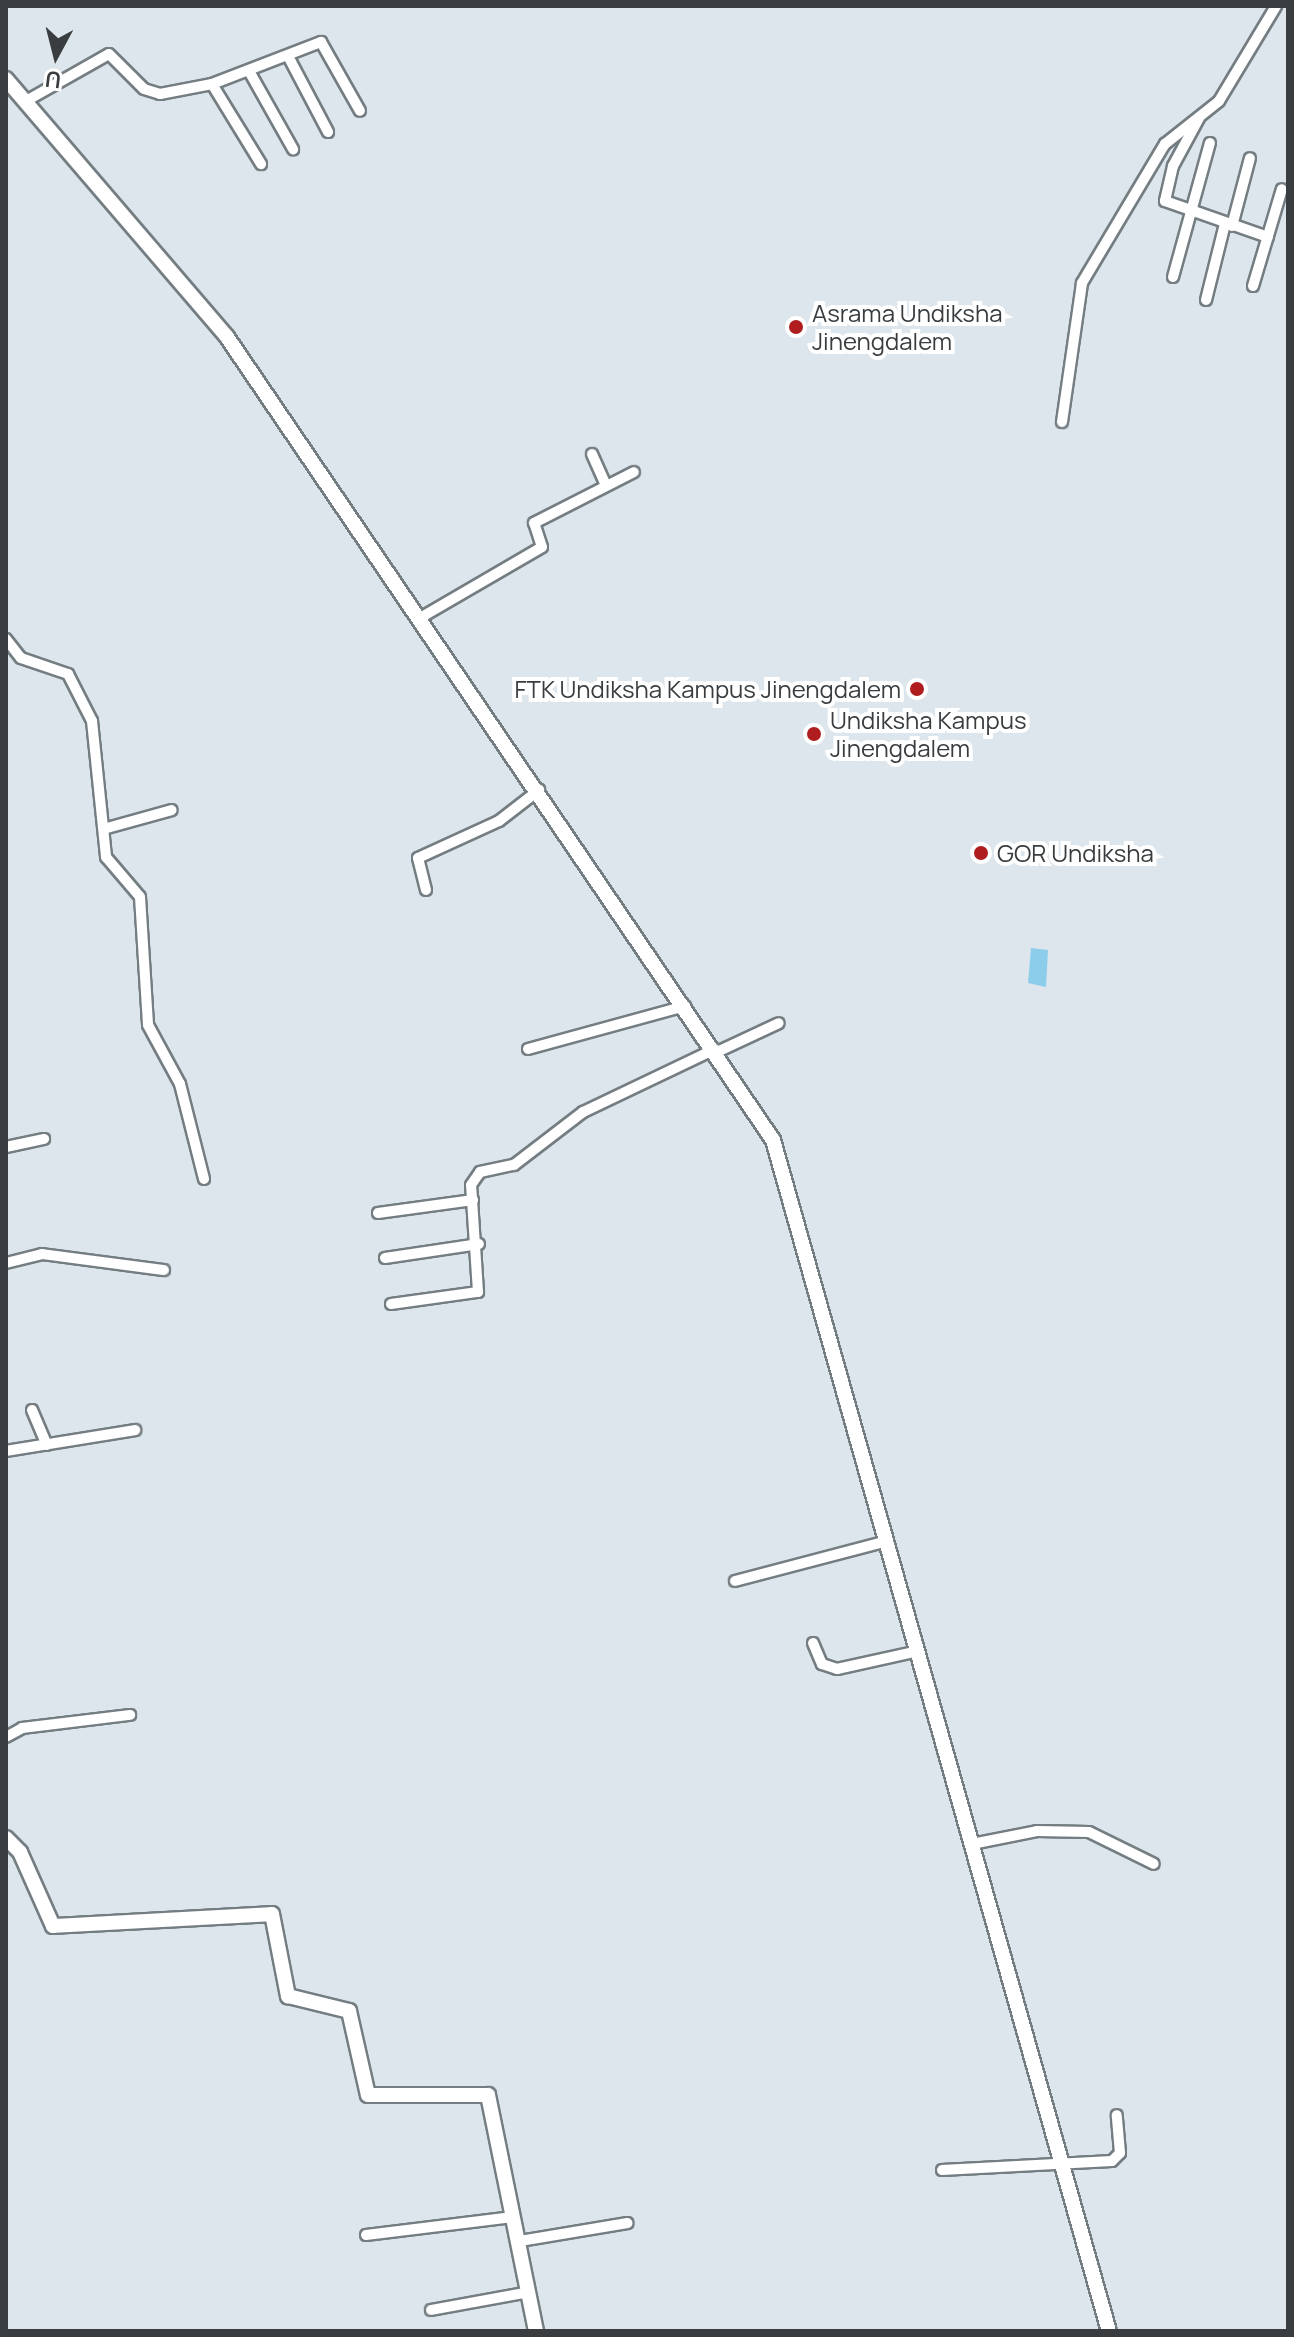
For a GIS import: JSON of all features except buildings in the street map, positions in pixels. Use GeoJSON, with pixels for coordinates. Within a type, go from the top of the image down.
{"type":"FeatureCollection","features":[{"type":"Feature","properties":{"kind":"street"},"geometry":{"type":"LineString","coordinates":[[1062,422],[1076,296],[1165,144],[1226,91],[1276,6]]}},
{"type":"Feature","properties":{"kind":"street"},"geometry":{"type":"LineString","coordinates":[[26,101],[109,54],[152,93],[212,84],[326,43],[360,111]]}},
{"type":"Feature","properties":{"kind":"street"},"geometry":{"type":"LineString","coordinates":[[288,56],[328,132]]}},
{"type":"Feature","properties":{"kind":"street"},"geometry":{"type":"LineString","coordinates":[[249,71],[293,149]]}},
{"type":"Feature","properties":{"kind":"street"},"geometry":{"type":"LineString","coordinates":[[6,79],[227,337],[687,1005],[779,1153],[1109,2331]]}},
{"type":"Feature","properties":{"kind":"street"},"geometry":{"type":"LineString","coordinates":[[212,84],[261,164]]}},
{"type":"Feature","properties":{"kind":"street"},"geometry":{"type":"LineString","coordinates":[[1200,116],[1165,197],[1193,213],[1268,237]]}},
{"type":"Feature","properties":{"kind":"street"},"geometry":{"type":"LineString","coordinates":[[1173,277],[1210,143]]}},
{"type":"Feature","properties":{"kind":"street"},"geometry":{"type":"LineString","coordinates":[[1206,300],[1250,158]]}},
{"type":"Feature","properties":{"kind":"street"},"geometry":{"type":"LineString","coordinates":[[1253,286],[1282,189]]}},
{"type":"Feature","properties":{"kind":"street"},"geometry":{"type":"LineString","coordinates":[[592,454],[606,485]]}},
{"type":"Feature","properties":{"kind":"street"},"geometry":{"type":"LineString","coordinates":[[420,618],[542,547],[532,524],[634,472]]}},
{"type":"Feature","properties":{"kind":"street"},"geometry":{"type":"LineString","coordinates":[[6,639],[21,658],[71,677],[94,728],[107,828],[107,860],[142,904],[149,1030],[180,1084],[204,1179]]}},
{"type":"Feature","properties":{"kind":"street"},"geometry":{"type":"LineString","coordinates":[[426,890],[418,858],[499,821],[539,790]]}},
{"type":"Feature","properties":{"kind":"street"},"geometry":{"type":"LineString","coordinates":[[107,828],[172,810]]}},
{"type":"Feature","properties":{"kind":"street"},"geometry":{"type":"LineString","coordinates":[[528,1049],[687,1005]]}},
{"type":"Feature","properties":{"kind":"street"},"geometry":{"type":"LineString","coordinates":[[391,1304],[478,1292],[479,1244],[473,1200],[480,1172],[514,1165],[583,1112],[779,1023]]}},
{"type":"Feature","properties":{"kind":"street"},"geometry":{"type":"LineString","coordinates":[[6,1147],[44,1139]]}},
{"type":"Feature","properties":{"kind":"street"},"geometry":{"type":"LineString","coordinates":[[378,1213],[473,1200]]}},
{"type":"Feature","properties":{"kind":"street"},"geometry":{"type":"LineString","coordinates":[[385,1258],[479,1244]]}},
{"type":"Feature","properties":{"kind":"street"},"geometry":{"type":"LineString","coordinates":[[6,1263],[42,1254],[164,1270]]}},
{"type":"Feature","properties":{"kind":"street"},"geometry":{"type":"LineString","coordinates":[[32,1410],[47,1445]]}},
{"type":"Feature","properties":{"kind":"street"},"geometry":{"type":"LineString","coordinates":[[6,1451],[135,1430]]}},
{"type":"Feature","properties":{"kind":"street"},"geometry":{"type":"LineString","coordinates":[[735,1581],[888,1541]]}},
{"type":"Feature","properties":{"kind":"street"},"geometry":{"type":"LineString","coordinates":[[813,1643],[822,1664],[837,1669],[919,1651]]}},
{"type":"Feature","properties":{"kind":"street"},"geometry":{"type":"LineString","coordinates":[[6,1737],[22,1728],[130,1715]]}},
{"type":"Feature","properties":{"kind":"street"},"geometry":{"type":"LineString","coordinates":[[972,1844],[1037,1831],[1089,1832],[1154,1864]]}},
{"type":"Feature","properties":{"kind":"street"},"geometry":{"type":"LineString","coordinates":[[6,1838],[20,1852],[53,1926],[233,1911],[276,1917],[288,1996],[349,2011],[368,2095],[488,2095],[536,2331]]}},
{"type":"Feature","properties":{"kind":"street"},"geometry":{"type":"LineString","coordinates":[[942,2170],[1062,2167],[1117,2159],[1117,2115]]}},
{"type":"Feature","properties":{"kind":"street"},"geometry":{"type":"LineString","coordinates":[[366,2235],[513,2217]]}},
{"type":"Feature","properties":{"kind":"street"},"geometry":{"type":"LineString","coordinates":[[520,2241],[627,2223]]}},
{"type":"Feature","properties":{"kind":"street"},"geometry":{"type":"LineString","coordinates":[[431,2310],[529,2292]]}},
{"type":"Feature","properties":{"kind":"shaded area"},"geometry":{"type":"Polygon","coordinates":[[[1031,948],[1048,950],[1046,987],[1028,983],[1031,948]]]}},
{"type":"Feature","properties":{"kind":"place","name":"Asrama Undiksha Jinengdalem"},"geometry":{"type":"Point","coordinates":[796,327]}},
{"type":"Feature","properties":{"kind":"place","name":"FTK Undiksha Kampus Jinengdalem"},"geometry":{"type":"Point","coordinates":[917,689]}},
{"type":"Feature","properties":{"kind":"place","name":"Undiksha Kampus Jinengdalem"},"geometry":{"type":"Point","coordinates":[814,734]}},
{"type":"Feature","properties":{"kind":"place","name":"GOR Undiksha"},"geometry":{"type":"Point","coordinates":[981,853]}}]}
